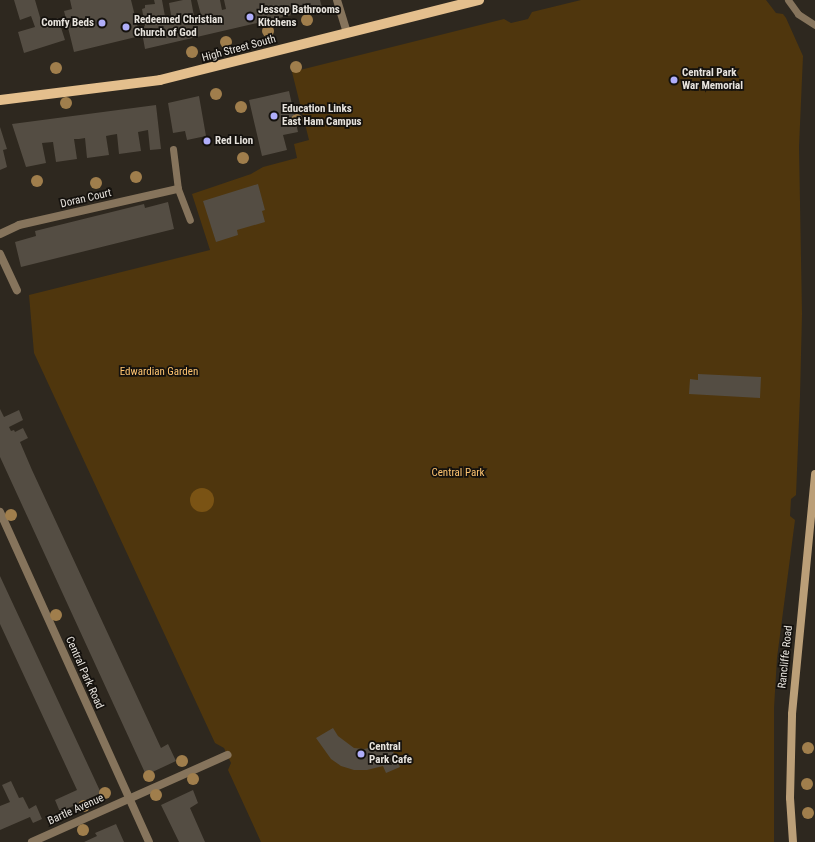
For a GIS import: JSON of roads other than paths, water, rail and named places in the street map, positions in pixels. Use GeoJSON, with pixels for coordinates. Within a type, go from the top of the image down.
{"type":"FeatureCollection","features":[{"type":"Feature","properties":{"kind":"main road","name":"High Street South"},"geometry":{"type":"LineString","coordinates":[[0,100],[160,80],[480,0]]}},
{"type":"Feature","properties":{"kind":"main road","name":"Rancliffe Road"},"geometry":{"type":"LineString","coordinates":[[793,842],[790,798],[792,714],[815,474]]}},
{"type":"Feature","properties":{"kind":"street"},"geometry":{"type":"LineString","coordinates":[[337,0],[347,34]]}},
{"type":"Feature","properties":{"kind":"street","name":"Doran Court"},"geometry":{"type":"LineString","coordinates":[[0,234],[19,225],[178,189]]}},
{"type":"Feature","properties":{"kind":"street"},"geometry":{"type":"LineString","coordinates":[[0,254],[17,290]]}},
{"type":"Feature","properties":{"kind":"street","name":"Central Park Road"},"geometry":{"type":"LineString","coordinates":[[0,512],[150,842]]}},
{"type":"Feature","properties":{"kind":"street","name":"Bartle Avenue"},"geometry":{"type":"LineString","coordinates":[[32,842],[227,755]]}},
{"type":"Feature","properties":{"kind":"lane"},"geometry":{"type":"LineString","coordinates":[[788,0],[798,14],[815,25]]}},
{"type":"Feature","properties":{"kind":"lane"},"geometry":{"type":"LineString","coordinates":[[173,149],[178,189],[190,220]]}},
{"type":"Feature","properties":{"kind":"place","name":"Jessop Bathrooms Kitchens"},"geometry":{"type":"Point","coordinates":[250,17]}},
{"type":"Feature","properties":{"kind":"place","name":"Comfy Beds"},"geometry":{"type":"Point","coordinates":[102,23]}},
{"type":"Feature","properties":{"kind":"place","name":"Redeemed Christian Church of God"},"geometry":{"type":"Point","coordinates":[126,27]}},
{"type":"Feature","properties":{"kind":"place","name":"Central Park War Memorial"},"geometry":{"type":"Point","coordinates":[674,80]}},
{"type":"Feature","properties":{"kind":"place","name":"Education Links East Ham Campus"},"geometry":{"type":"Point","coordinates":[274,116]}},
{"type":"Feature","properties":{"kind":"place","name":"Red Lion"},"geometry":{"type":"Point","coordinates":[207,141]}},
{"type":"Feature","properties":{"kind":"place","name":"Central Park Cafe"},"geometry":{"type":"Point","coordinates":[361,754]}},
{"type":"Feature","properties":{"kind":"park label","name":"Edwardian Garden"},"geometry":{"type":"Point","coordinates":[159,372]}},
{"type":"Feature","properties":{"kind":"park label","name":"Central Park"},"geometry":{"type":"Point","coordinates":[458,473]}}]}
